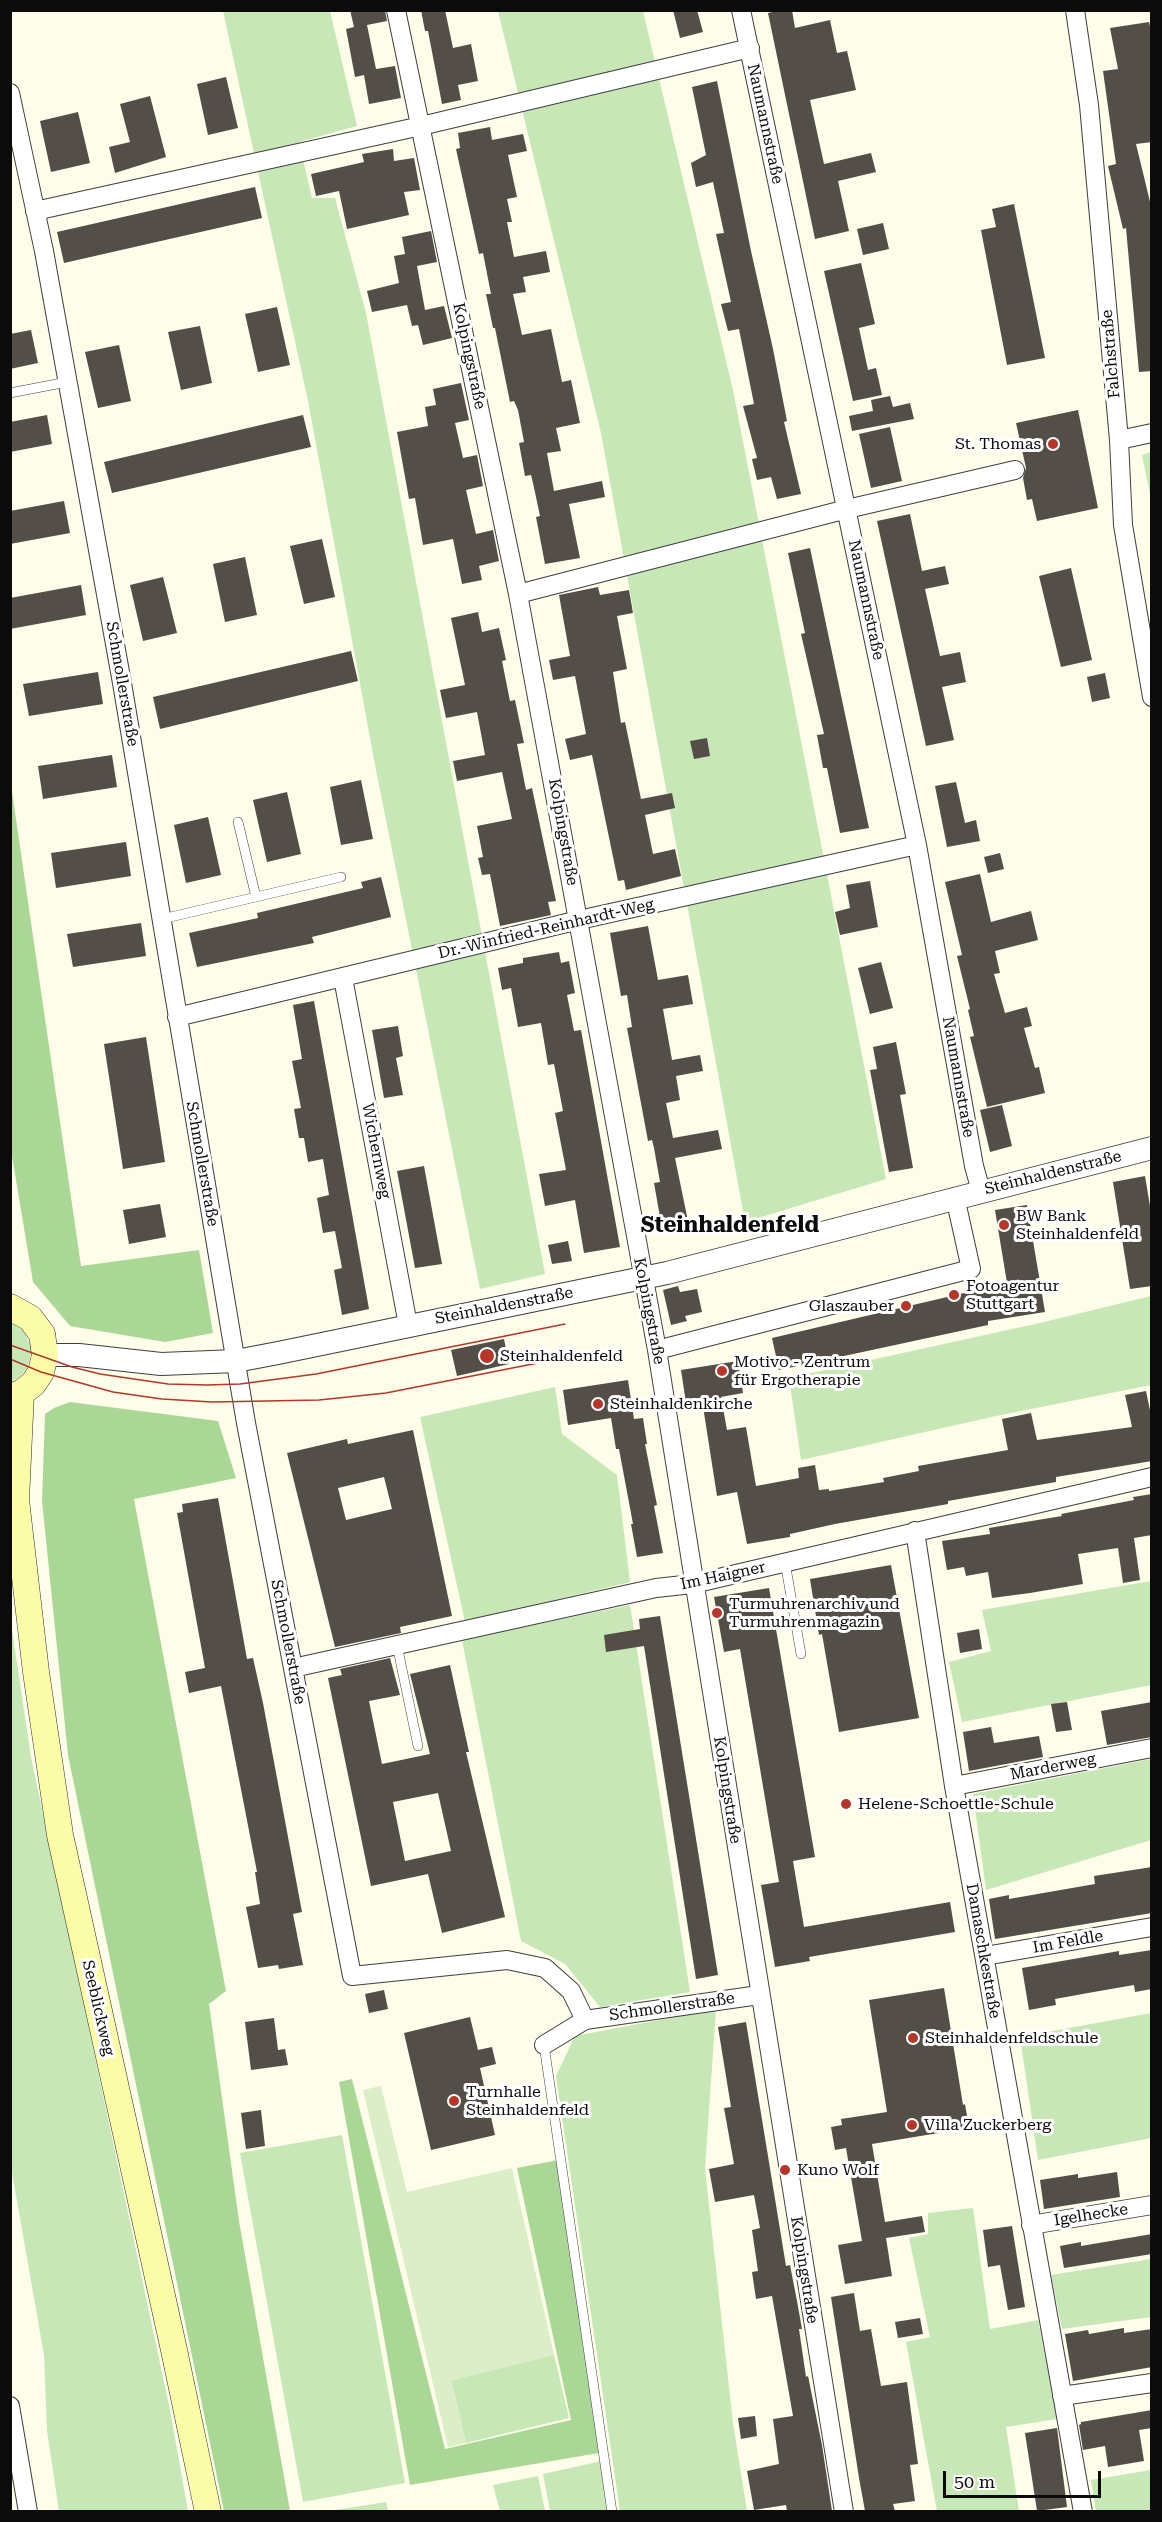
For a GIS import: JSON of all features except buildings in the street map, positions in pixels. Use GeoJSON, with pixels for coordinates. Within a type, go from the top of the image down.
{"type":"FeatureCollection","features":[{"type":"Feature","properties":{"kind":"main road"},"geometry":{"type":"LineString","coordinates":[[11,1305],[30,1318],[42,1334],[45,1354],[41,1372],[33,1384],[16,1395]]}},
{"type":"Feature","properties":{"kind":"main road","name":"Seeblickweg"},"geometry":{"type":"LineString","coordinates":[[16,1395],[13,1491],[60,1835],[208,2511]]}},
{"type":"Feature","properties":{"kind":"street","name":"Kolpingstraße"},"geometry":{"type":"LineString","coordinates":[[396,10],[518,594],[657,1350],[759,1995],[844,2511]]}},
{"type":"Feature","properties":{"kind":"street","name":"Naumannstraße"},"geometry":{"type":"LineString","coordinates":[[741,10],[917,845],[974,1166],[981,1191]]}},
{"type":"Feature","properties":{"kind":"street","name":"Falchstraße"},"geometry":{"type":"LineString","coordinates":[[1075,10],[1089,105],[1119,440],[1123,525],[1152,697]]}},
{"type":"Feature","properties":{"kind":"street"},"geometry":{"type":"LineString","coordinates":[[36,211],[421,126],[750,48]]}},
{"type":"Feature","properties":{"kind":"street","name":"Schmollerstraße"},"geometry":{"type":"LineString","coordinates":[[10,93],[36,211],[67,382],[162,919],[246,1423],[352,1976],[507,1960],[545,1968],[571,1991],[585,2020]]}},
{"type":"Feature","properties":{"kind":"street"},"geometry":{"type":"LineString","coordinates":[[1119,440],[1152,433]]}},
{"type":"Feature","properties":{"kind":"street"},"geometry":{"type":"LineString","coordinates":[[518,594],[847,510],[1015,470]]}},
{"type":"Feature","properties":{"kind":"street","name":"Dr.-Winfried-Reinhardt-Weg"},"geometry":{"type":"LineString","coordinates":[[177,1017],[579,920],[917,845]]}},
{"type":"Feature","properties":{"kind":"street","name":"Wichernweg"},"geometry":{"type":"LineString","coordinates":[[343,978],[408,1325]]}},
{"type":"Feature","properties":{"kind":"street","name":"Steinhaldenstraße"},"geometry":{"type":"LineString","coordinates":[[45,1354],[79,1355],[161,1364],[236,1361],[643,1278],[1152,1148]]}},
{"type":"Feature","properties":{"kind":"street"},"geometry":{"type":"LineString","coordinates":[[657,1350],[971,1269],[955,1197]]}},
{"type":"Feature","properties":{"kind":"street","name":"Im Haigner"},"geometry":{"type":"LineString","coordinates":[[293,1668],[656,1588],[693,1584],[1152,1477]]}},
{"type":"Feature","properties":{"kind":"street","name":"Damaschkestraße"},"geometry":{"type":"LineString","coordinates":[[915,1531],[954,1786],[1083,2511]]}},
{"type":"Feature","properties":{"kind":"street","name":"Marderweg"},"geometry":{"type":"LineString","coordinates":[[954,1786],[1152,1748]]}},
{"type":"Feature","properties":{"kind":"street","name":"Im Feldle"},"geometry":{"type":"LineString","coordinates":[[985,1956],[1152,1927]]}},
{"type":"Feature","properties":{"kind":"street","name":"Schmollerstraße"},"geometry":{"type":"LineString","coordinates":[[544,2045],[585,2020],[759,1995]]}},
{"type":"Feature","properties":{"kind":"street","name":"Igelhecke"},"geometry":{"type":"LineString","coordinates":[[1031,2225],[1152,2205]]}},
{"type":"Feature","properties":{"kind":"street"},"geometry":{"type":"LineString","coordinates":[[1062,2396],[1152,2383]]}},
{"type":"Feature","properties":{"kind":"street"},"geometry":{"type":"LineString","coordinates":[[10,2406],[28,2511]]}},
{"type":"Feature","properties":{"kind":"lane"},"geometry":{"type":"LineString","coordinates":[[10,393],[67,382]]}},
{"type":"Feature","properties":{"kind":"lane"},"geometry":{"type":"LineString","coordinates":[[238,822],[256,897]]}},
{"type":"Feature","properties":{"kind":"lane"},"geometry":{"type":"LineString","coordinates":[[162,919],[341,877]]}},
{"type":"Feature","properties":{"kind":"lane"},"geometry":{"type":"LineString","coordinates":[[785,1562],[801,1654]]}},
{"type":"Feature","properties":{"kind":"lane"},"geometry":{"type":"LineString","coordinates":[[397,1645],[418,1746]]}},
{"type":"Feature","properties":{"kind":"lane"},"geometry":{"type":"LineString","coordinates":[[544,2045],[612,2511]]}},
{"type":"Feature","properties":{"kind":"green space"},"geometry":{"type":"Polygon","coordinates":[[[223,11],[330,11],[357,126],[299,142],[312,198],[335,198],[366,313],[545,1274],[480,1289],[375,765],[308,401],[223,11]]]}},
{"type":"Feature","properties":{"kind":"green space"},"geometry":{"type":"Polygon","coordinates":[[[498,11],[643,11],[733,390],[886,1179],[745,1222],[601,433],[498,11]]]}},
{"type":"Feature","properties":{"kind":"green space"},"geometry":{"type":"Polygon","coordinates":[[[1152,452],[1151,499],[1142,455],[1152,452]]]}},
{"type":"Feature","properties":{"kind":"green space"},"geometry":{"type":"Polygon","coordinates":[[[10,778],[81,1266],[199,1250],[213,1333],[165,1342],[70,1326],[33,1282],[10,1144],[10,778]]]}},
{"type":"Feature","properties":{"kind":"green space"},"geometry":{"type":"Polygon","coordinates":[[[1151,1296],[1151,1385],[996,1416],[801,1460],[789,1378],[1151,1296]]]}},
{"type":"Feature","properties":{"kind":"green space"},"geometry":{"type":"Polygon","coordinates":[[[10,1321],[24,1331],[32,1349],[27,1368],[21,1376],[11,1382],[10,1321]]]}},
{"type":"Feature","properties":{"kind":"green space"},"geometry":{"type":"Polygon","coordinates":[[[555,1387],[562,1434],[617,1475],[630,1582],[465,1622],[420,1417],[555,1387]]]}},
{"type":"Feature","properties":{"kind":"green space"},"geometry":{"type":"Polygon","coordinates":[[[70,1402],[218,1421],[236,1478],[134,1499],[226,1991],[209,2004],[239,2221],[290,2511],[224,2511],[68,1755],[42,1501],[45,1414],[70,1402]]]}},
{"type":"Feature","properties":{"kind":"green space"},"geometry":{"type":"Polygon","coordinates":[[[1151,1581],[1151,1685],[962,1722],[949,1662],[991,1651],[982,1610],[1151,1581]]]}},
{"type":"Feature","properties":{"kind":"green space"},"geometry":{"type":"Polygon","coordinates":[[[630,1605],[690,1992],[600,2007],[565,1964],[521,1941],[462,1640],[630,1605]]]}},
{"type":"Feature","properties":{"kind":"green space"},"geometry":{"type":"Polygon","coordinates":[[[10,1616],[31,1757],[170,2410],[188,2511],[59,2511],[47,2431],[44,2355],[11,2167],[10,1616]]]}},
{"type":"Feature","properties":{"kind":"green space"},"geometry":{"type":"Polygon","coordinates":[[[1151,1759],[1151,1840],[986,1890],[973,1794],[1151,1759]]]}},
{"type":"Feature","properties":{"kind":"green space"},"geometry":{"type":"Polygon","coordinates":[[[716,2009],[705,2169],[733,2423],[747,2511],[620,2511],[556,2076],[575,2036],[716,2009]]]}},
{"type":"Feature","properties":{"kind":"green space"},"geometry":{"type":"Polygon","coordinates":[[[1151,2013],[1151,2138],[1038,2160],[1020,2037],[1151,2013]]]}},
{"type":"Feature","properties":{"kind":"green space"},"geometry":{"type":"Polygon","coordinates":[[[352,2079],[445,2449],[571,2420],[517,2168],[558,2160],[599,2453],[410,2485],[339,2082],[352,2079]]]}},
{"type":"Feature","properties":{"kind":"green space"},"geometry":{"type":"Polygon","coordinates":[[[381,2086],[407,2192],[512,2168],[554,2355],[451,2380],[466,2443],[448,2447],[363,2090],[381,2086]]]}},
{"type":"Feature","properties":{"kind":"green space"},"geometry":{"type":"Polygon","coordinates":[[[342,2135],[405,2483],[303,2502],[240,2153],[342,2135]]]}},
{"type":"Feature","properties":{"kind":"green space"},"geometry":{"type":"Polygon","coordinates":[[[973,2208],[990,2329],[1038,2320],[1057,2419],[1006,2427],[1019,2511],[937,2511],[906,2342],[930,2337],[909,2238],[928,2234],[928,2213],[973,2208]]]}},
{"type":"Feature","properties":{"kind":"green space"},"geometry":{"type":"Polygon","coordinates":[[[1151,2259],[1151,2317],[1062,2329],[1051,2275],[1151,2259]]]}},
{"type":"Feature","properties":{"kind":"green space"},"geometry":{"type":"Polygon","coordinates":[[[554,2355],[569,2418],[466,2443],[451,2380],[554,2355]]]}},
{"type":"Feature","properties":{"kind":"green space"},"geometry":{"type":"Polygon","coordinates":[[[602,2461],[609,2511],[550,2511],[543,2474],[602,2461]]]}},
{"type":"Feature","properties":{"kind":"green space"},"geometry":{"type":"Polygon","coordinates":[[[1151,2470],[1151,2511],[1096,2511],[1091,2480],[1151,2470]]]}},
{"type":"Feature","properties":{"kind":"green space"},"geometry":{"type":"Polygon","coordinates":[[[538,2476],[545,2511],[500,2511],[493,2485],[538,2476]]]}},
{"type":"Feature","properties":{"kind":"green space"},"geometry":{"type":"Polygon","coordinates":[[[386,2502],[388,2511],[329,2511],[386,2502]]]}},
{"type":"Feature","properties":{"kind":"tram line"},"geometry":{"type":"LineString","coordinates":[[10,1345],[72,1367],[100,1374],[168,1384],[240,1384],[316,1374],[565,1324]]}},
{"type":"Feature","properties":{"kind":"tram line"},"geometry":{"type":"LineString","coordinates":[[10,1359],[41,1372],[113,1392],[162,1399],[212,1402],[319,1400],[386,1393],[568,1357]]}},
{"type":"Feature","properties":{"kind":"place","name":"St. Thomas"},"geometry":{"type":"Point","coordinates":[1053,444]}},
{"type":"Feature","properties":{"kind":"place","name":"BW Bank Steinhaldenfeld"},"geometry":{"type":"Point","coordinates":[1004,1225]}},
{"type":"Feature","properties":{"kind":"place","name":"Fotoagentur Stuttgart"},"geometry":{"type":"Point","coordinates":[954,1295]}},
{"type":"Feature","properties":{"kind":"place","name":"Glaszauber"},"geometry":{"type":"Point","coordinates":[906,1306]}},
{"type":"Feature","properties":{"kind":"place","name":"Steinhaldenfeld"},"geometry":{"type":"Point","coordinates":[487,1356]}},
{"type":"Feature","properties":{"kind":"place","name":"Motivo - Zentrum für Ergotherapie"},"geometry":{"type":"Point","coordinates":[722,1371]}},
{"type":"Feature","properties":{"kind":"place","name":"Steinhaldenkirche"},"geometry":{"type":"Point","coordinates":[598,1404]}},
{"type":"Feature","properties":{"kind":"place","name":"Turmuhrenarchiv und Turmuhrenmagazin"},"geometry":{"type":"Point","coordinates":[717,1613]}},
{"type":"Feature","properties":{"kind":"place","name":"Helene-Schoettle-Schule"},"geometry":{"type":"Point","coordinates":[846,1804]}},
{"type":"Feature","properties":{"kind":"place","name":"Steinhaldenfeldschule"},"geometry":{"type":"Point","coordinates":[913,2038]}},
{"type":"Feature","properties":{"kind":"place","name":"Turnhalle Steinhaldenfeld"},"geometry":{"type":"Point","coordinates":[454,2101]}},
{"type":"Feature","properties":{"kind":"place","name":"Villa Zuckerberg"},"geometry":{"type":"Point","coordinates":[912,2125]}},
{"type":"Feature","properties":{"kind":"place","name":"Kuno Wolf"},"geometry":{"type":"Point","coordinates":[785,2170]}},
{"type":"Feature","properties":{"kind":"district","name":"Steinhaldenfeld"},"geometry":{"type":"Point","coordinates":[730,1226]}}]}
